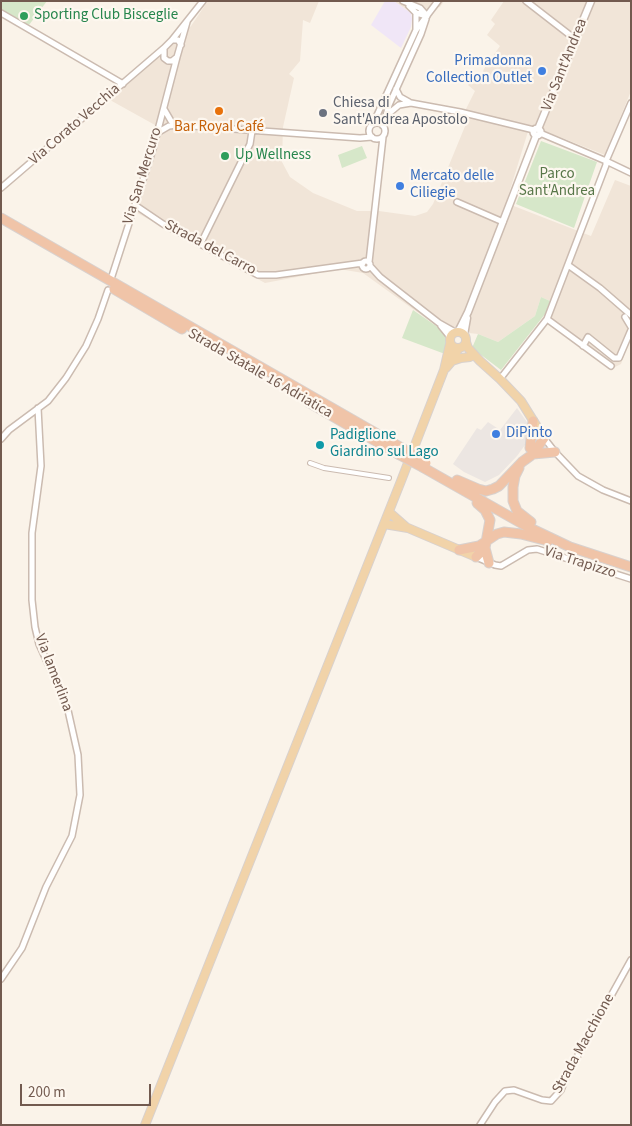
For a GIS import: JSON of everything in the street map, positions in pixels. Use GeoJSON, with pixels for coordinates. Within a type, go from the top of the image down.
{"type":"FeatureCollection","features":[{"type":"Feature","properties":{"kind":"highway","name":"Strada Statale 16 Adriatica"},"geometry":{"type":"LineString","coordinates":[[1,218],[399,451]]}},
{"type":"Feature","properties":{"kind":"highway","name":"Strada Statale 16 Adriatica"},"geometry":{"type":"LineString","coordinates":[[1,223],[425,465],[528,527],[570,547],[631,567]]}},
{"type":"Feature","properties":{"kind":"highway"},"geometry":{"type":"LineString","coordinates":[[531,451],[533,422]]}},
{"type":"Feature","properties":{"kind":"highway"},"geometry":{"type":"LineString","coordinates":[[455,483],[486,491],[499,486],[544,438]]}},
{"type":"Feature","properties":{"kind":"highway"},"geometry":{"type":"LineString","coordinates":[[531,451],[555,452]]}},
{"type":"Feature","properties":{"kind":"highway"},"geometry":{"type":"LineString","coordinates":[[522,462],[515,476],[513,501],[517,511],[531,522]]}},
{"type":"Feature","properties":{"kind":"highway","name":"Strada Statale 16 Adriatica"},"geometry":{"type":"LineString","coordinates":[[455,483],[573,542],[631,561]]}},
{"type":"Feature","properties":{"kind":"highway"},"geometry":{"type":"LineString","coordinates":[[455,483],[482,506],[488,514],[490,525],[483,545],[476,557]]}},
{"type":"Feature","properties":{"kind":"highway"},"geometry":{"type":"LineString","coordinates":[[459,550],[483,545],[497,534],[511,532],[570,547]]}},
{"type":"Feature","properties":{"kind":"highway"},"geometry":{"type":"LineString","coordinates":[[483,545],[489,563]]}},
{"type":"Feature","properties":{"kind":"main road"},"geometry":{"type":"LineString","coordinates":[[458,340],[470,357]]}},
{"type":"Feature","properties":{"kind":"main road"},"geometry":{"type":"LineString","coordinates":[[458,340],[500,379],[521,402],[544,438]]}},
{"type":"Feature","properties":{"kind":"main road","name":"Via Sant'Andrea"},"geometry":{"type":"LineString","coordinates":[[444,370],[452,361],[458,340]]}},
{"type":"Feature","properties":{"kind":"main road","name":"Via Sant'Andrea"},"geometry":{"type":"LineString","coordinates":[[145,1125],[444,370],[458,340]]}},
{"type":"Feature","properties":{"kind":"main road"},"geometry":{"type":"LineString","coordinates":[[452,361],[470,357],[480,361]]}},
{"type":"Feature","properties":{"kind":"main road"},"geometry":{"type":"LineString","coordinates":[[389,512],[408,528]]}},
{"type":"Feature","properties":{"kind":"main road"},"geometry":{"type":"LineString","coordinates":[[384,524],[408,528],[476,557]]}},
{"type":"Feature","properties":{"kind":"street","name":"Via Corato Vecchia"},"geometry":{"type":"LineString","coordinates":[[1,188],[164,48],[203,1]]}},
{"type":"Feature","properties":{"kind":"street"},"geometry":{"type":"LineString","coordinates":[[526,1],[575,39]]}},
{"type":"Feature","properties":{"kind":"street","name":"Via Sant'Andrea"},"geometry":{"type":"LineString","coordinates":[[458,340],[537,132],[591,1]]}},
{"type":"Feature","properties":{"kind":"street"},"geometry":{"type":"LineString","coordinates":[[405,2],[427,16]]}},
{"type":"Feature","properties":{"kind":"street"},"geometry":{"type":"LineString","coordinates":[[418,10],[436,4]]}},
{"type":"Feature","properties":{"kind":"street"},"geometry":{"type":"LineString","coordinates":[[349,136],[365,133],[374,124],[416,30],[436,4]]}},
{"type":"Feature","properties":{"kind":"street"},"geometry":{"type":"LineString","coordinates":[[416,30],[418,10]]}},
{"type":"Feature","properties":{"kind":"street"},"geometry":{"type":"LineString","coordinates":[[1,13],[123,84]]}},
{"type":"Feature","properties":{"kind":"street"},"geometry":{"type":"LineString","coordinates":[[427,16],[422,34],[396,89],[383,126],[385,133],[366,265],[458,340]]}},
{"type":"Feature","properties":{"kind":"street","name":"Via Corato Vecchia"},"geometry":{"type":"LineString","coordinates":[[148,62],[156,58],[172,61],[177,57],[187,22]]}},
{"type":"Feature","properties":{"kind":"street"},"geometry":{"type":"LineString","coordinates":[[172,40],[178,40],[181,45]]}},
{"type":"Feature","properties":{"kind":"street"},"geometry":{"type":"LineString","coordinates":[[164,48],[172,76]]}},
{"type":"Feature","properties":{"kind":"street","name":"Via San Mercuro"},"geometry":{"type":"LineString","coordinates":[[112,276],[157,133],[177,57]]}},
{"type":"Feature","properties":{"kind":"street"},"geometry":{"type":"LineString","coordinates":[[396,89],[400,97],[411,103],[460,112],[537,132],[606,160],[631,173]]}},
{"type":"Feature","properties":{"kind":"street"},"geometry":{"type":"LineString","coordinates":[[387,114],[399,105],[411,103]]}},
{"type":"Feature","properties":{"kind":"street"},"geometry":{"type":"LineString","coordinates":[[500,379],[547,318],[606,165],[606,160],[631,103]]}},
{"type":"Feature","properties":{"kind":"street"},"geometry":{"type":"LineString","coordinates":[[164,109],[170,124]]}},
{"type":"Feature","properties":{"kind":"street"},"geometry":{"type":"LineString","coordinates":[[160,121],[178,125],[252,131],[383,137]]}},
{"type":"Feature","properties":{"kind":"street"},"geometry":{"type":"LineString","coordinates":[[374,124],[379,123],[383,126]]}},
{"type":"Feature","properties":{"kind":"street"},"geometry":{"type":"LineString","coordinates":[[157,133],[170,124]]}},
{"type":"Feature","properties":{"kind":"street"},"geometry":{"type":"LineString","coordinates":[[369,130],[373,138],[380,145],[381,154]]}},
{"type":"Feature","properties":{"kind":"street"},"geometry":{"type":"LineString","coordinates":[[201,243],[250,144],[252,131]]}},
{"type":"Feature","properties":{"kind":"street"},"geometry":{"type":"LineString","coordinates":[[457,202],[503,222]]}},
{"type":"Feature","properties":{"kind":"street","name":"Strada del Carro"},"geometry":{"type":"LineString","coordinates":[[135,205],[164,224],[258,275],[276,275],[349,265],[366,265]]}},
{"type":"Feature","properties":{"kind":"street"},"geometry":{"type":"LineString","coordinates":[[568,265],[600,288],[628,316],[631,329],[619,358],[614,358],[588,337],[583,346]]}},
{"type":"Feature","properties":{"kind":"street"},"geometry":{"type":"LineString","coordinates":[[1,439],[9,430],[48,401],[66,378],[82,352],[98,319],[108,290]]}},
{"type":"Feature","properties":{"kind":"street","name":"Via Sant'Andrea"},"geometry":{"type":"LineString","coordinates":[[458,340],[461,324],[468,312]]}},
{"type":"Feature","properties":{"kind":"street"},"geometry":{"type":"LineString","coordinates":[[547,318],[611,366]]}},
{"type":"Feature","properties":{"kind":"street"},"geometry":{"type":"LineString","coordinates":[[439,324],[446,327],[458,340]]}},
{"type":"Feature","properties":{"kind":"street"},"geometry":{"type":"LineString","coordinates":[[446,327],[461,324]]}},
{"type":"Feature","properties":{"kind":"street","name":"Via lamerlina"},"geometry":{"type":"LineString","coordinates":[[1,979],[22,948],[46,887],[72,836],[80,795],[78,754],[67,706],[39,644],[32,600],[32,533],[41,466],[38,408]]}},
{"type":"Feature","properties":{"kind":"street"},"geometry":{"type":"LineString","coordinates":[[544,438],[578,476],[590,484],[631,502]]}},
{"type":"Feature","properties":{"kind":"street"},"geometry":{"type":"LineString","coordinates":[[310,463],[324,468],[389,478]]}},
{"type":"Feature","properties":{"kind":"street","name":"Via Trapizzo"},"geometry":{"type":"LineString","coordinates":[[489,563],[501,566],[528,550],[537,549],[631,579]]}},
{"type":"Feature","properties":{"kind":"street"},"geometry":{"type":"LineString","coordinates":[[476,557],[489,563]]}},
{"type":"Feature","properties":{"kind":"street","name":"Strada Macchione"},"geometry":{"type":"LineString","coordinates":[[480,1125],[495,1102],[505,1091],[514,1090],[550,1101],[561,1090],[567,1075],[631,960]]}},
{"type":"Feature","properties":{"kind":"shaded area"},"geometry":{"type":"Polygon","coordinates":[[[208,1],[319,1],[310,23],[303,20],[300,61],[289,74],[294,78],[283,127],[282,162],[290,177],[313,193],[357,211],[379,211],[415,216],[427,212],[433,204],[468,119],[466,109],[475,91],[468,85],[472,79],[478,83],[484,69],[500,46],[487,35],[495,24],[491,20],[504,1],[631,1],[631,91],[605,155],[530,125],[506,203],[591,236],[615,180],[631,186],[631,337],[621,364],[611,369],[547,323],[545,314],[550,301],[541,297],[535,316],[498,342],[478,334],[442,330],[363,273],[339,269],[265,283],[130,209],[155,125],[110,100],[191,26],[208,1]]]}},
{"type":"Feature","properties":{"kind":"shaded area"},"geometry":{"type":"Polygon","coordinates":[[[385,1],[394,1],[411,13],[411,27],[401,48],[371,25],[385,1]]]}},
{"type":"Feature","properties":{"kind":"shaded area"},"geometry":{"type":"Polygon","coordinates":[[[393,1],[444,1],[440,7],[411,12],[393,1]]]}},
{"type":"Feature","properties":{"kind":"shaded area"},"geometry":{"type":"Polygon","coordinates":[[[517,408],[529,425],[528,436],[525,445],[517,456],[499,475],[485,482],[464,472],[453,464],[477,428],[481,430],[488,422],[500,430],[517,408]]]}},
{"type":"Feature","properties":{"kind":"green space","name":"Sporting Club Bisceglie"},"geometry":{"type":"Polygon","coordinates":[[[1,1],[47,1],[29,25],[1,9],[1,1]]]}},
{"type":"Feature","properties":{"kind":"green space","name":"Parco Sant'Andrea"},"geometry":{"type":"Polygon","coordinates":[[[541,141],[597,162],[574,228],[516,204],[541,141]]]}},
{"type":"Feature","properties":{"kind":"green space"},"geometry":{"type":"Polygon","coordinates":[[[362,146],[367,158],[342,168],[338,155],[362,146]]]}},
{"type":"Feature","properties":{"kind":"green space"},"geometry":{"type":"Polygon","coordinates":[[[541,297],[550,301],[545,314],[501,370],[472,348],[478,334],[498,342],[535,316],[541,297]]]}},
{"type":"Feature","properties":{"kind":"green space"},"geometry":{"type":"Polygon","coordinates":[[[413,310],[442,330],[448,341],[445,354],[402,338],[413,310]]]}},
{"type":"Feature","properties":{"kind":"place","name":"Sporting Club Bisceglie"},"geometry":{"type":"Point","coordinates":[24,16]}},
{"type":"Feature","properties":{"kind":"place","name":"Primadonna Collection Outlet"},"geometry":{"type":"Point","coordinates":[542,71]}},
{"type":"Feature","properties":{"kind":"place","name":"Bar Royal Café"},"geometry":{"type":"Point","coordinates":[219,111]}},
{"type":"Feature","properties":{"kind":"place","name":"Chiesa di Sant'Andrea Apostolo"},"geometry":{"type":"Point","coordinates":[323,113]}},
{"type":"Feature","properties":{"kind":"place","name":"Up Wellness"},"geometry":{"type":"Point","coordinates":[225,156]}},
{"type":"Feature","properties":{"kind":"place","name":"Mercato delle Ciliegie"},"geometry":{"type":"Point","coordinates":[400,186]}},
{"type":"Feature","properties":{"kind":"place","name":"DiPinto"},"geometry":{"type":"Point","coordinates":[496,434]}},
{"type":"Feature","properties":{"kind":"place","name":"Padiglione Giardino sul Lago"},"geometry":{"type":"Point","coordinates":[320,445]}}]}
